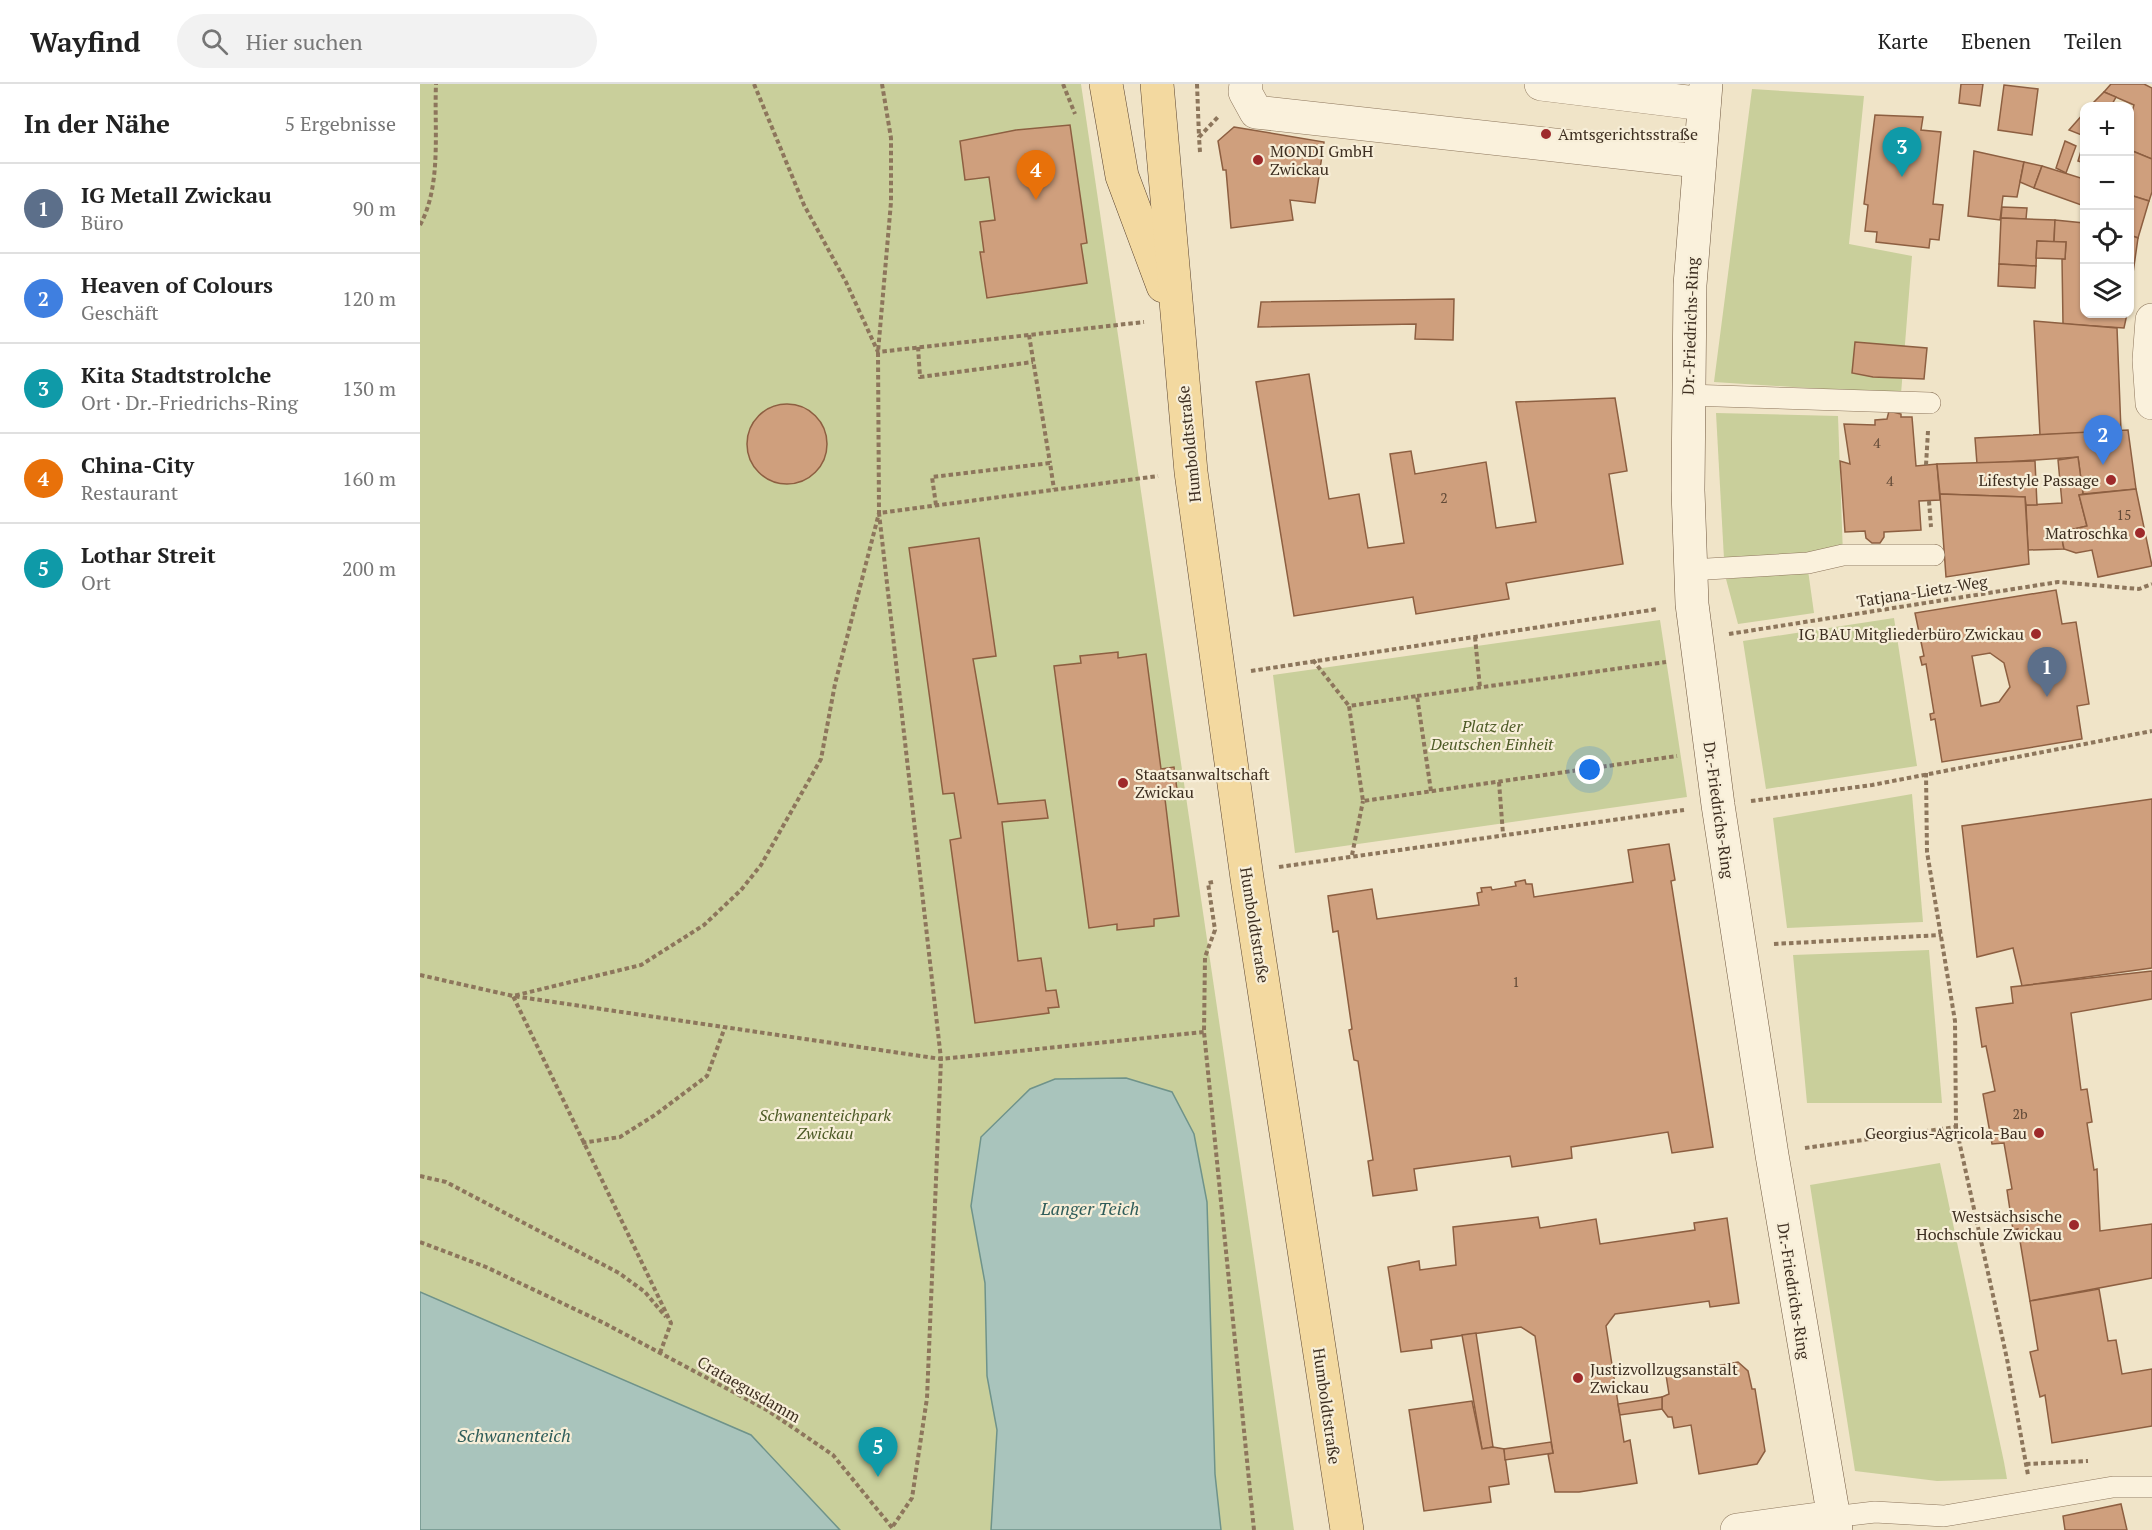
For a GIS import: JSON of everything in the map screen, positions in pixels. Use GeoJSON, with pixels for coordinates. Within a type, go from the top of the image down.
{"type":"FeatureCollection","features":[{"type":"Feature","properties":{"kind":"main road","name":"Humboldtstraße"},"geometry":{"type":"LineString","coordinates":[[1106,84],[1122,176],[1176,318]]}},
{"type":"Feature","properties":{"kind":"main road","name":"Humboldtstraße"},"geometry":{"type":"LineString","coordinates":[[1157,84],[1164,143],[1176,318],[1191,472],[1247,878],[1347,1530]]}},
{"type":"Feature","properties":{"kind":"main road"},"geometry":{"type":"LineString","coordinates":[[1541,84],[1705,94]]}},
{"type":"Feature","properties":{"kind":"main road","name":"Dr.-Friedrichs-Ring"},"geometry":{"type":"LineString","coordinates":[[1705,94],[1689,285],[1688,395],[1692,604],[1710,752],[1772,1155],[1834,1523]]}},
{"type":"Feature","properties":{"kind":"main road"},"geometry":{"type":"LineString","coordinates":[[1251,98],[1698,161]]}},
{"type":"Feature","properties":{"kind":"main road"},"geometry":{"type":"LineString","coordinates":[[2152,320],[2149,360],[2152,404]]}},
{"type":"Feature","properties":{"kind":"main road"},"geometry":{"type":"LineString","coordinates":[[1737,1530],[1834,1523]]}},
{"type":"Feature","properties":{"kind":"lane"},"geometry":{"type":"LineString","coordinates":[[1688,395],[1930,403]]}},
{"type":"Feature","properties":{"kind":"lane"},"geometry":{"type":"LineString","coordinates":[[1690,570],[1808,563],[1843,555],[1934,555]]}},
{"type":"Feature","properties":{"kind":"lane"},"geometry":{"type":"LineString","coordinates":[[1834,1523],[1875,1512],[1944,1516],[2113,1487],[2152,1487]]}},
{"type":"Feature","properties":{"kind":"path"},"geometry":{"type":"LineString","coordinates":[[420,225],[426,214],[433,177],[436,84]]}},
{"type":"Feature","properties":{"kind":"path"},"geometry":{"type":"LineString","coordinates":[[754,84],[804,206],[846,282],[878,352]]}},
{"type":"Feature","properties":{"kind":"path"},"geometry":{"type":"LineString","coordinates":[[882,84],[891,138],[891,202],[878,352],[879,513],[941,1059],[927,1398],[912,1498],[893,1528]]}},
{"type":"Feature","properties":{"kind":"path"},"geometry":{"type":"LineString","coordinates":[[1063,84],[1076,117]]}},
{"type":"Feature","properties":{"kind":"path"},"geometry":{"type":"LineString","coordinates":[[1197,84],[1200,160]]}},
{"type":"Feature","properties":{"kind":"path"},"geometry":{"type":"LineString","coordinates":[[1199,137],[1224,111],[1251,98]]}},
{"type":"Feature","properties":{"kind":"path"},"geometry":{"type":"LineString","coordinates":[[878,352],[1176,318]]}},
{"type":"Feature","properties":{"kind":"path"},"geometry":{"type":"LineString","coordinates":[[1029,335],[1054,489]]}},
{"type":"Feature","properties":{"kind":"path"},"geometry":{"type":"LineString","coordinates":[[918,348],[920,377],[1033,363]]}},
{"type":"Feature","properties":{"kind":"path"},"geometry":{"type":"LineString","coordinates":[[1926,465],[1930,403]]}},
{"type":"Feature","properties":{"kind":"path"},"geometry":{"type":"LineString","coordinates":[[936,505],[932,477],[1050,463]]}},
{"type":"Feature","properties":{"kind":"path"},"geometry":{"type":"LineString","coordinates":[[879,513],[1191,472]]}},
{"type":"Feature","properties":{"kind":"path"},"geometry":{"type":"LineString","coordinates":[[513,996],[640,965],[704,924],[741,890],[761,865],[821,759],[835,684],[879,513]]}},
{"type":"Feature","properties":{"kind":"path","name":"Tatjana-Lietz-Weg"},"geometry":{"type":"LineString","coordinates":[[1349,706],[1480,688],[2058,582],[2139,588],[2152,584]]}},
{"type":"Feature","properties":{"kind":"path"},"geometry":{"type":"LineString","coordinates":[[1264,669],[1692,604]]}},
{"type":"Feature","properties":{"kind":"path"},"geometry":{"type":"LineString","coordinates":[[1475,637],[1480,688]]}},
{"type":"Feature","properties":{"kind":"path"},"geometry":{"type":"LineString","coordinates":[[1313,660],[1349,706],[1363,801],[1352,855]]}},
{"type":"Feature","properties":{"kind":"path"},"geometry":{"type":"LineString","coordinates":[[1417,696],[1431,792]]}},
{"type":"Feature","properties":{"kind":"path"},"geometry":{"type":"LineString","coordinates":[[1254,1530],[1204,1032],[1205,957],[1215,930],[1208,883],[1247,878],[1285,865],[1352,855],[1872,785],[2152,731]]}},
{"type":"Feature","properties":{"kind":"path"},"geometry":{"type":"LineString","coordinates":[[1363,801],[1710,752]]}},
{"type":"Feature","properties":{"kind":"path"},"geometry":{"type":"LineString","coordinates":[[1926,773],[1928,852],[1955,1021],[1956,1127],[2007,1359],[2032,1501]]}},
{"type":"Feature","properties":{"kind":"path"},"geometry":{"type":"LineString","coordinates":[[1499,782],[1503,834]]}},
{"type":"Feature","properties":{"kind":"path"},"geometry":{"type":"LineString","coordinates":[[1740,945],[1941,935]]}},
{"type":"Feature","properties":{"kind":"path"},"geometry":{"type":"LineString","coordinates":[[420,975],[513,996],[941,1059],[1204,1032]]}},
{"type":"Feature","properties":{"kind":"path"},"geometry":{"type":"LineString","coordinates":[[513,996],[582,1143],[671,1323],[660,1353]]}},
{"type":"Feature","properties":{"kind":"path"},"geometry":{"type":"LineString","coordinates":[[582,1143],[620,1137],[655,1115],[707,1076],[725,1027]]}},
{"type":"Feature","properties":{"kind":"path"},"geometry":{"type":"LineString","coordinates":[[1772,1155],[1833,1142],[1956,1127]]}},
{"type":"Feature","properties":{"kind":"path"},"geometry":{"type":"LineString","coordinates":[[420,1176],[446,1182],[619,1273],[645,1292],[671,1323]]}},
{"type":"Feature","properties":{"kind":"path","name":"Crataegusdamm"},"geometry":{"type":"LineString","coordinates":[[420,1242],[486,1267],[660,1353],[767,1410],[833,1455],[893,1528]]}},
{"type":"Feature","properties":{"kind":"green space","name":"Schwanenteichpark Zwickau"},"geometry":{"type":"Polygon","coordinates":[[[420,84],[1081,84],[1294,1530],[420,1530],[420,84]]]}},
{"type":"Feature","properties":{"kind":"green space"},"geometry":{"type":"Polygon","coordinates":[[[1752,89],[1864,96],[1849,244],[1912,256],[1901,394],[1714,382],[1752,89]]]}},
{"type":"Feature","properties":{"kind":"green space"},"geometry":{"type":"Polygon","coordinates":[[[1716,413],[1838,416],[1843,555],[1724,559],[1716,413]]]}},
{"type":"Feature","properties":{"kind":"green space"},"geometry":{"type":"Polygon","coordinates":[[[1808,570],[1814,613],[1738,624],[1726,579],[1808,570]]]}},
{"type":"Feature","properties":{"kind":"green space"},"geometry":{"type":"Polygon","coordinates":[[[1894,618],[1917,766],[1766,789],[1743,641],[1894,618]]]}},
{"type":"Feature","properties":{"kind":"green space","name":"Platz der Deutschen Einheit"},"geometry":{"type":"Polygon","coordinates":[[[1660,620],[1687,797],[1295,853],[1273,675],[1660,620]]]}},
{"type":"Feature","properties":{"kind":"green space"},"geometry":{"type":"Polygon","coordinates":[[[1912,794],[1923,922],[1787,928],[1773,818],[1912,794]]]}},
{"type":"Feature","properties":{"kind":"green space"},"geometry":{"type":"Polygon","coordinates":[[[1929,950],[1942,1103],[1807,1103],[1793,955],[1929,950]]]}},
{"type":"Feature","properties":{"kind":"green space"},"geometry":{"type":"Polygon","coordinates":[[[1940,1163],[2007,1479],[1937,1481],[1855,1471],[1810,1185],[1940,1163]]]}},
{"type":"Feature","properties":{"kind":"water","name":"Langer Teich"},"geometry":{"type":"Polygon","coordinates":[[[1126,1078],[1172,1092],[1194,1134],[1207,1202],[1215,1474],[1221,1530],[991,1530],[997,1430],[987,1376],[985,1283],[971,1206],[981,1137],[1030,1089],[1055,1079],[1126,1078]]]}},
{"type":"Feature","properties":{"kind":"water","name":"Schwanenteich"},"geometry":{"type":"Polygon","coordinates":[[[420,1292],[751,1435],[840,1530],[420,1530],[420,1292]]]}},
{"type":"Feature","properties":{"kind":"building"},"geometry":{"type":"Polygon","coordinates":[[[1961,84],[1983,84],[1980,106],[1959,103],[1961,84]]]}},
{"type":"Feature","properties":{"kind":"building"},"geometry":{"type":"Polygon","coordinates":[[[2111,84],[2144,84],[2152,88],[2152,159],[2134,152],[2134,102],[2127,102],[2104,92],[2111,84]]]}},
{"type":"Feature","properties":{"kind":"building"},"geometry":{"type":"Polygon","coordinates":[[[2004,85],[2038,89],[2032,135],[1998,130],[2004,85]]]}},
{"type":"Feature","properties":{"kind":"building"},"geometry":{"type":"Polygon","coordinates":[[[2104,92],[2116,97],[2113,102],[2094,102],[2104,92]]]}},
{"type":"Feature","properties":{"kind":"building"},"geometry":{"type":"Polygon","coordinates":[[[1875,115],[1923,117],[1921,130],[1941,132],[1933,204],[1943,205],[1939,240],[1930,239],[1929,248],[1876,242],[1877,232],[1865,231],[1868,205],[1864,204],[1875,115]]]}},
{"type":"Feature","properties":{"kind":"building"},"geometry":{"type":"Polygon","coordinates":[[[2080,118],[2080,134],[2069,130],[2080,118]]]}},
{"type":"Feature","properties":{"kind":"building"},"geometry":{"type":"Polygon","coordinates":[[[1070,125],[1087,243],[1081,244],[1087,283],[987,298],[980,252],[984,252],[980,222],[995,220],[989,177],[965,180],[960,141],[1016,130],[1070,125]]]}},
{"type":"Feature","properties":{"kind":"building"},"geometry":{"type":"Polygon","coordinates":[[[1234,127],[1324,142],[1315,203],[1290,200],[1293,220],[1231,228],[1226,170],[1223,170],[1218,141],[1234,127]]]}},
{"type":"Feature","properties":{"kind":"building"},"geometry":{"type":"Polygon","coordinates":[[[2065,141],[2076,146],[2066,173],[2056,168],[2065,141]]]}},
{"type":"Feature","properties":{"kind":"building"},"geometry":{"type":"Polygon","coordinates":[[[1974,151],[2024,162],[2017,197],[2003,196],[2000,220],[1968,216],[1974,151]]]}},
{"type":"Feature","properties":{"kind":"building"},"geometry":{"type":"Polygon","coordinates":[[[2134,152],[2152,159],[2152,192],[2149,201],[2134,196],[2134,152]]]}},
{"type":"Feature","properties":{"kind":"building"},"geometry":{"type":"Polygon","coordinates":[[[2024,162],[2042,166],[2034,188],[2020,182],[2024,162]]]}},
{"type":"Feature","properties":{"kind":"building"},"geometry":{"type":"Polygon","coordinates":[[[2042,166],[2080,178],[2080,205],[2034,188],[2042,166]]]}},
{"type":"Feature","properties":{"kind":"building"},"geometry":{"type":"Polygon","coordinates":[[[2134,196],[2149,201],[2138,238],[2134,236],[2134,196]]]}},
{"type":"Feature","properties":{"kind":"building"},"geometry":{"type":"Polygon","coordinates":[[[2002,207],[2027,208],[2026,219],[2001,218],[2002,207]]]}},
{"type":"Feature","properties":{"kind":"building"},"geometry":{"type":"Polygon","coordinates":[[[2001,218],[2055,220],[2054,242],[2037,241],[2036,266],[1999,264],[2001,218]]]}},
{"type":"Feature","properties":{"kind":"building"},"geometry":{"type":"Polygon","coordinates":[[[2055,220],[2080,223],[2080,318],[2126,318],[2124,328],[2063,324],[2062,259],[2065,259],[2066,242],[2054,242],[2055,220]]]}},
{"type":"Feature","properties":{"kind":"building"},"geometry":{"type":"Polygon","coordinates":[[[2134,236],[2138,238],[2134,266],[2134,236]]]}},
{"type":"Feature","properties":{"kind":"building"},"geometry":{"type":"Polygon","coordinates":[[[2037,241],[2066,242],[2065,259],[2036,258],[2037,241]]]}},
{"type":"Feature","properties":{"kind":"building"},"geometry":{"type":"Polygon","coordinates":[[[1999,264],[2036,266],[2035,288],[1998,286],[1999,264]]]}},
{"type":"Feature","properties":{"kind":"building"},"geometry":{"type":"Polygon","coordinates":[[[1454,299],[1453,340],[1415,339],[1416,324],[1258,327],[1261,302],[1454,299]]]}},
{"type":"Feature","properties":{"kind":"building"},"geometry":{"type":"Polygon","coordinates":[[[2034,321],[2117,328],[2121,431],[2040,435],[2034,321]]]}},
{"type":"Feature","properties":{"kind":"building"},"geometry":{"type":"Polygon","coordinates":[[[1855,342],[1927,348],[1924,379],[1873,377],[1852,373],[1855,342]]]}},
{"type":"Feature","properties":{"kind":"building"},"geometry":{"type":"Polygon","coordinates":[[[1309,374],[1329,499],[1359,494],[1368,548],[1404,543],[1390,454],[1411,451],[1415,474],[1486,462],[1496,528],[1536,522],[1516,402],[1615,398],[1627,471],[1609,474],[1623,564],[1506,583],[1509,599],[1416,614],[1413,597],[1294,616],[1256,382],[1309,374]]]}},
{"type":"Feature","properties":{"kind":"building"},"geometry":{"type":"Polygon","coordinates":[[[787,404],[802,407],[815,416],[824,429],[827,444],[824,459],[815,472],[802,481],[787,484],[772,481],[759,472],[750,459],[747,444],[750,429],[759,416],[772,407],[787,404]]]}},
{"type":"Feature","properties":{"kind":"building"},"geometry":{"type":"Polygon","coordinates":[[[1889,411],[1901,414],[1901,417],[1912,417],[1916,466],[1937,464],[1940,500],[1919,501],[1921,530],[1884,532],[1880,543],[1872,543],[1866,538],[1865,531],[1845,532],[1840,461],[1850,464],[1844,424],[1875,425],[1875,420],[1887,419],[1889,411]]]}},
{"type":"Feature","properties":{"kind":"building"},"geometry":{"type":"Polygon","coordinates":[[[2128,430],[2136,489],[2083,494],[2078,457],[1977,464],[1975,438],[2128,430]]]}},
{"type":"Feature","properties":{"kind":"building"},"geometry":{"type":"Polygon","coordinates":[[[2078,457],[2083,494],[2079,495],[2087,526],[2070,530],[2062,539],[2064,549],[2028,550],[2026,505],[2062,503],[2058,460],[2078,457]]]}},
{"type":"Feature","properties":{"kind":"building"},"geometry":{"type":"Polygon","coordinates":[[[2035,461],[2037,505],[2026,505],[2025,497],[1940,494],[1937,464],[2035,461]]]}},
{"type":"Feature","properties":{"kind":"building"},"geometry":{"type":"Polygon","coordinates":[[[2136,489],[2152,566],[2098,577],[2092,550],[2076,553],[2064,549],[2062,539],[2070,530],[2087,526],[2079,495],[2136,489]]]}},
{"type":"Feature","properties":{"kind":"building"},"geometry":{"type":"Polygon","coordinates":[[[1940,494],[2025,497],[2029,564],[1946,577],[1940,494]]]}},
{"type":"Feature","properties":{"kind":"building"},"geometry":{"type":"Polygon","coordinates":[[[979,538],[996,656],[973,659],[998,804],[1045,800],[1048,818],[1002,822],[1018,961],[1041,958],[1046,991],[1056,990],[1059,1007],[1048,1008],[1049,1013],[975,1023],[950,840],[961,838],[954,793],[943,794],[909,548],[979,538]]]}},
{"type":"Feature","properties":{"kind":"building"},"geometry":{"type":"Polygon","coordinates":[[[2056,590],[2062,624],[2076,622],[2089,704],[2077,706],[2082,739],[1942,762],[1935,719],[1931,720],[1930,714],[1934,713],[1926,664],[1922,665],[1920,657],[1924,656],[1915,613],[2056,590]],[[1990,653],[1972,656],[1981,706],[1999,702],[2010,687],[2004,663],[1990,653]]]}},
{"type":"Feature","properties":{"kind":"building","name":"Staatsanwaltschaft Zwickau"},"geometry":{"type":"Polygon","coordinates":[[[1118,652],[1118,658],[1146,654],[1161,769],[1174,767],[1178,797],[1165,799],[1179,916],[1154,919],[1154,926],[1117,930],[1117,924],[1089,928],[1054,666],[1081,663],[1080,656],[1118,652]]]}},
{"type":"Feature","properties":{"kind":"building"},"geometry":{"type":"Polygon","coordinates":[[[2152,799],[2152,968],[2022,986],[2013,948],[1977,957],[1962,826],[2152,799]]]}},
{"type":"Feature","properties":{"kind":"building"},"geometry":{"type":"Polygon","coordinates":[[[1669,844],[1675,880],[1671,881],[1713,1147],[1672,1153],[1668,1132],[1571,1147],[1572,1158],[1512,1167],[1510,1156],[1414,1169],[1417,1190],[1373,1196],[1368,1161],[1373,1160],[1358,1061],[1354,1060],[1349,1030],[1352,1029],[1338,931],[1333,932],[1328,896],[1372,889],[1377,919],[1479,905],[1477,893],[1482,892],[1481,888],[1491,887],[1492,890],[1516,886],[1515,882],[1525,880],[1526,884],[1532,884],[1534,897],[1633,882],[1628,850],[1669,844]]]}},
{"type":"Feature","properties":{"kind":"building","name":"Georgius-Agricola-Bau"},"geometry":{"type":"Polygon","coordinates":[[[2152,971],[2152,999],[2071,1013],[2081,1090],[2087,1089],[2092,1122],[2087,1123],[2094,1170],[2097,1169],[2100,1231],[2152,1224],[2152,1278],[2030,1301],[2018,1229],[2013,1230],[2007,1190],[2012,1189],[2004,1143],[1992,1144],[1983,1094],[1995,1091],[1986,1046],[1982,1047],[1976,1008],[2013,1003],[2011,987],[2152,971]]]}},
{"type":"Feature","properties":{"kind":"building","name":"Justizvollzugsanstalt Zwickau"},"geometry":{"type":"Polygon","coordinates":[[[1538,1217],[1540,1228],[1596,1219],[1600,1244],[1695,1230],[1694,1223],[1727,1218],[1739,1303],[1710,1307],[1709,1301],[1615,1314],[1606,1326],[1624,1442],[1630,1440],[1637,1483],[1579,1492],[1555,1492],[1548,1454],[1553,1453],[1535,1336],[1521,1327],[1431,1340],[1432,1348],[1401,1352],[1388,1267],[1419,1261],[1420,1270],[1456,1265],[1453,1227],[1538,1217]]]}},
{"type":"Feature","properties":{"kind":"building"},"geometry":{"type":"Polygon","coordinates":[[[2099,1289],[2108,1341],[2116,1340],[2122,1374],[2152,1369],[2152,1426],[2052,1443],[2045,1395],[2040,1397],[2030,1352],[2038,1350],[2030,1301],[2099,1289]]]}},
{"type":"Feature","properties":{"kind":"building"},"geometry":{"type":"Polygon","coordinates":[[[1476,1333],[1493,1447],[1482,1449],[1462,1335],[1476,1333]]]}},
{"type":"Feature","properties":{"kind":"building"},"geometry":{"type":"Polygon","coordinates":[[[1738,1362],[1748,1371],[1752,1389],[1755,1389],[1765,1451],[1757,1464],[1699,1474],[1691,1425],[1674,1428],[1672,1417],[1668,1417],[1662,1409],[1662,1397],[1669,1394],[1666,1375],[1738,1362]]]}},
{"type":"Feature","properties":{"kind":"building"},"geometry":{"type":"Polygon","coordinates":[[[1662,1397],[1662,1409],[1620,1415],[1618,1404],[1662,1397]]]}},
{"type":"Feature","properties":{"kind":"building"},"geometry":{"type":"Polygon","coordinates":[[[1472,1401],[1482,1449],[1493,1447],[1504,1449],[1509,1484],[1489,1487],[1491,1502],[1424,1511],[1409,1410],[1472,1401]]]}},
{"type":"Feature","properties":{"kind":"building"},"geometry":{"type":"Polygon","coordinates":[[[1551,1442],[1553,1453],[1505,1460],[1504,1449],[1551,1442]]]}},
{"type":"Feature","properties":{"kind":"building"},"geometry":{"type":"Polygon","coordinates":[[[2121,1504],[2127,1530],[2065,1530],[2063,1516],[2121,1504]]]}},
{"type":"Feature","properties":{"kind":"place","name":"Amtsgerichtsstraße"},"geometry":{"type":"Point","coordinates":[1546,134]}},
{"type":"Feature","properties":{"kind":"place","name":"MONDI GmbH Zwickau"},"geometry":{"type":"Point","coordinates":[1258,160]}},
{"type":"Feature","properties":{"kind":"place","name":"Kita Stadtstrolche"},"geometry":{"type":"Point","coordinates":[1902,177]}},
{"type":"Feature","properties":{"kind":"place","name":"China-City"},"geometry":{"type":"Point","coordinates":[1036,200]}},
{"type":"Feature","properties":{"kind":"place","name":"Heaven of Colours"},"geometry":{"type":"Point","coordinates":[2103,465]}},
{"type":"Feature","properties":{"kind":"place","name":"Lifestyle Passage"},"geometry":{"type":"Point","coordinates":[2111,480]}},
{"type":"Feature","properties":{"kind":"place","name":"Matroschka"},"geometry":{"type":"Point","coordinates":[2140,533]}},
{"type":"Feature","properties":{"kind":"place","name":"IG BAU Mitgliederbüro Zwickau"},"geometry":{"type":"Point","coordinates":[2036,634]}},
{"type":"Feature","properties":{"kind":"place","name":"IG Metall Zwickau"},"geometry":{"type":"Point","coordinates":[2047,697]}},
{"type":"Feature","properties":{"kind":"place","name":"Staatsanwaltschaft Zwickau"},"geometry":{"type":"Point","coordinates":[1123,783]}},
{"type":"Feature","properties":{"kind":"place","name":"Georgius-Agricola-Bau"},"geometry":{"type":"Point","coordinates":[2039,1133]}},
{"type":"Feature","properties":{"kind":"place","name":"Westsächsische Hochschule Zwickau"},"geometry":{"type":"Point","coordinates":[2074,1225]}},
{"type":"Feature","properties":{"kind":"place","name":"Justizvollzugsanstalt Zwickau"},"geometry":{"type":"Point","coordinates":[1578,1378]}},
{"type":"Feature","properties":{"kind":"place","name":"Lothar Streit"},"geometry":{"type":"Point","coordinates":[878,1477]}}]}
